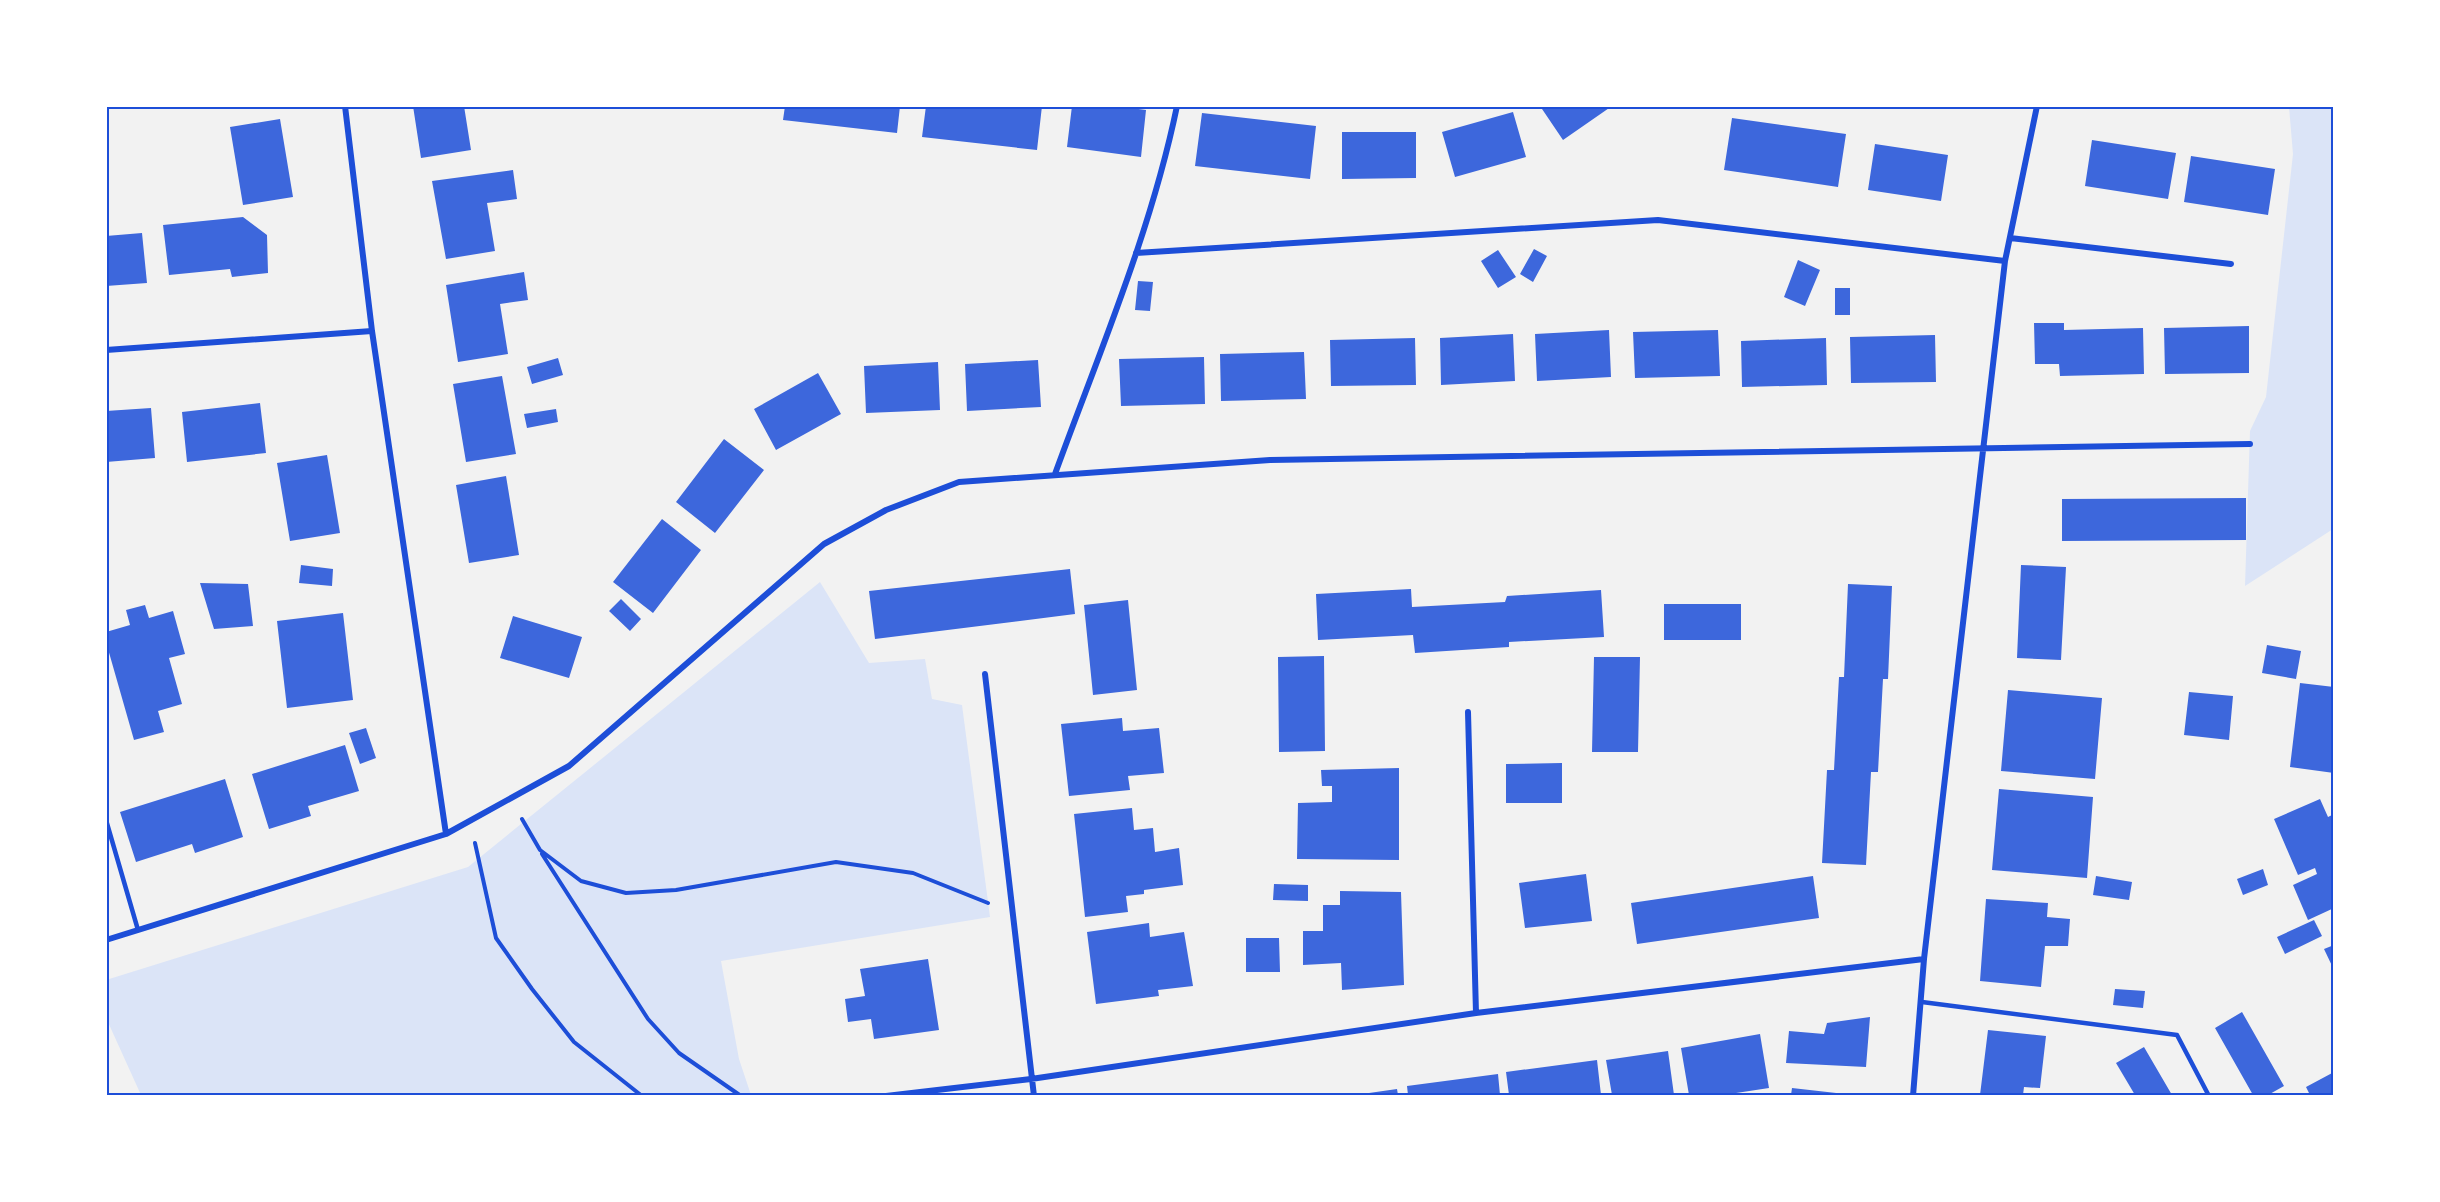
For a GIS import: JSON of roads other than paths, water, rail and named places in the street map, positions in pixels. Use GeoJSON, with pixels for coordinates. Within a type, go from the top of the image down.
{"type":"FeatureCollection","features":[{"type":"Feature","properties":{"kind":"street"},"geometry":{"type":"LineString","coordinates":[[345,106],[372,331],[446,834]]}},
{"type":"Feature","properties":{"kind":"street"},"geometry":{"type":"LineString","coordinates":[[1055,474],[1136,253],[1170,141],[1177,106]]}},
{"type":"Feature","properties":{"kind":"street"},"geometry":{"type":"LineString","coordinates":[[1913,1095],[1924,959],[2005,261],[2037,106]]}},
{"type":"Feature","properties":{"kind":"street"},"geometry":{"type":"LineString","coordinates":[[1136,253],[1658,220],[2005,261]]}},
{"type":"Feature","properties":{"kind":"street"},"geometry":{"type":"LineString","coordinates":[[2010,238],[2231,264]]}},
{"type":"Feature","properties":{"kind":"street"},"geometry":{"type":"LineString","coordinates":[[106,350],[372,331]]}},
{"type":"Feature","properties":{"kind":"street"},"geometry":{"type":"LineString","coordinates":[[106,940],[446,834],[569,766],[824,544],[886,510],[959,482],[1270,460],[2250,444]]}},
{"type":"Feature","properties":{"kind":"street"},"geometry":{"type":"LineString","coordinates":[[986,674],[1034,1095]]}},
{"type":"Feature","properties":{"kind":"street"},"geometry":{"type":"LineString","coordinates":[[1468,712],[1476,1013]]}},
{"type":"Feature","properties":{"kind":"street"},"geometry":{"type":"LineString","coordinates":[[886,1095],[1031,1079],[1476,1013],[1924,959]]}},
{"type":"Feature","properties":{"kind":"lane"},"geometry":{"type":"LineString","coordinates":[[106,820],[138,930]]}},
{"type":"Feature","properties":{"kind":"lane"},"geometry":{"type":"LineString","coordinates":[[1922,1002],[2177,1035],[2209,1095]]}}]}
